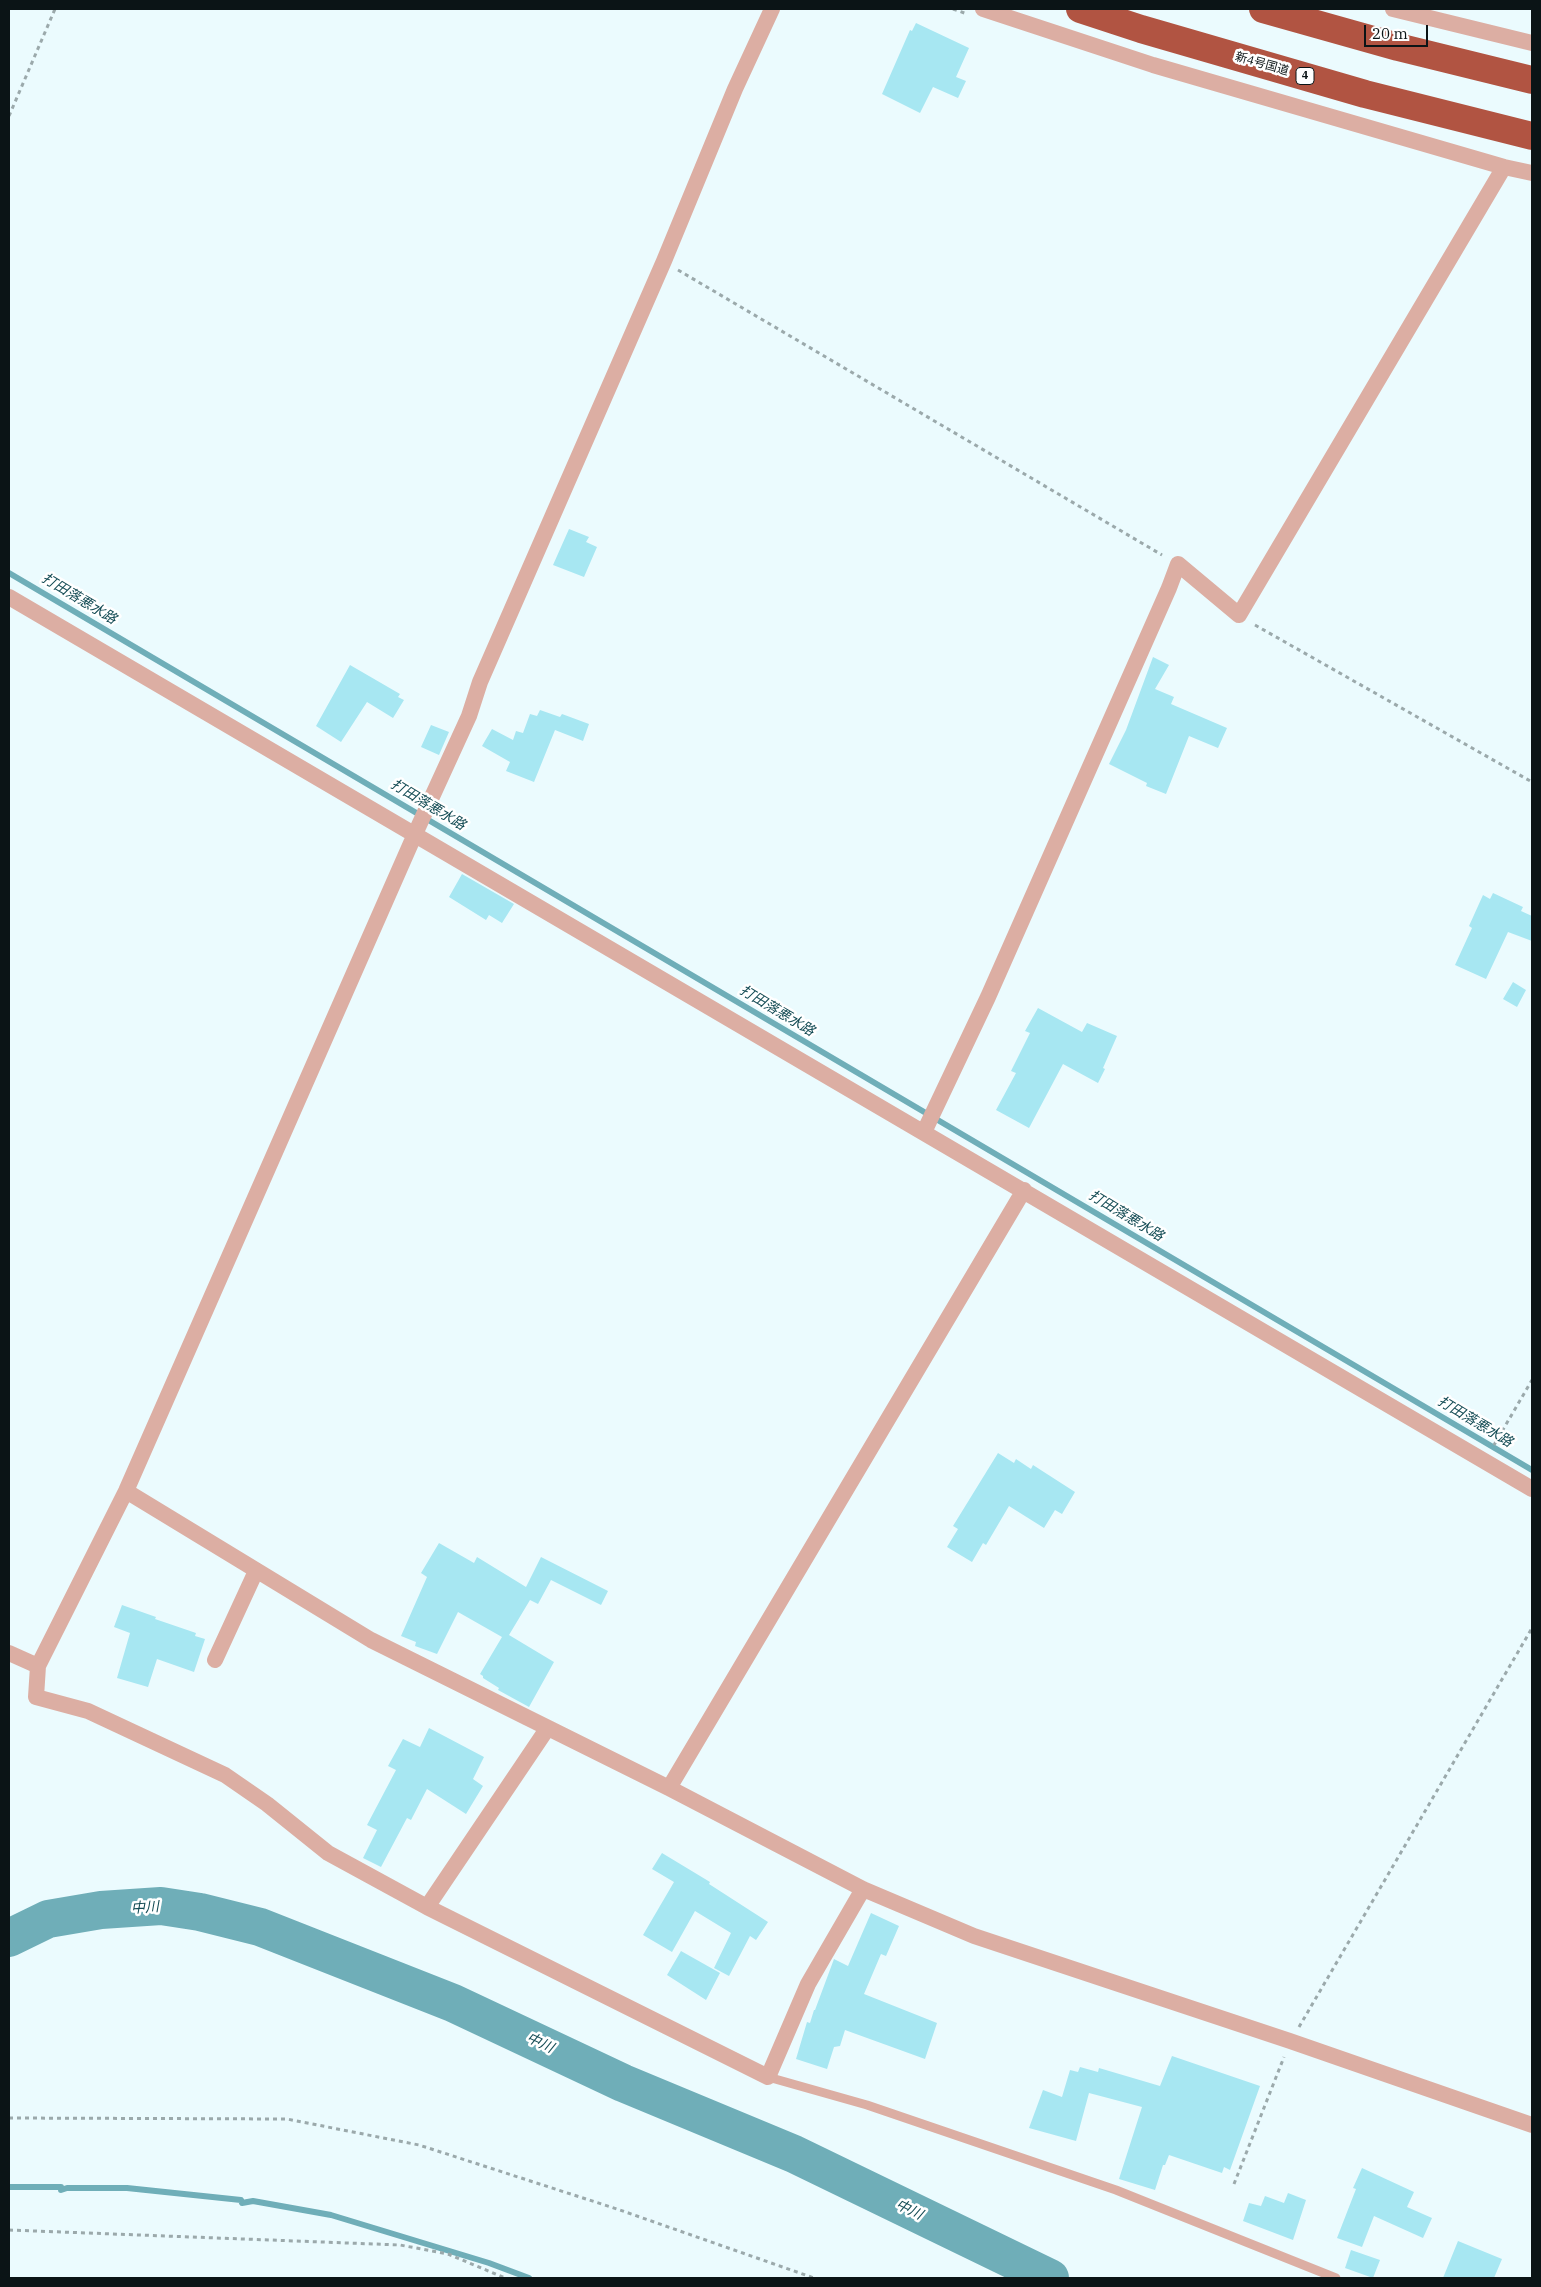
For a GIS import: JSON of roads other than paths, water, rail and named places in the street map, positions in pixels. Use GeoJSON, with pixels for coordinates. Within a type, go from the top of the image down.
{"type":"FeatureCollection","features":[{"type":"Feature","properties":{"kind":"highway","name":"新4号国道"},"geometry":{"type":"LineString","coordinates":[[1080,9],[1141,29],[1365,94],[1532,136]]}},
{"type":"Feature","properties":{"kind":"highway"},"geometry":{"type":"LineString","coordinates":[[1262,9],[1398,47],[1532,80]]}},
{"type":"Feature","properties":{"kind":"street"},"geometry":{"type":"LineString","coordinates":[[772,9],[735,89],[664,262],[480,682],[469,716],[415,834],[126,1491],[38,1666],[36,1697],[88,1711],[225,1775],[267,1804],[328,1853],[427,1908],[768,2077],[808,1984],[863,1889]]}},
{"type":"Feature","properties":{"kind":"street"},"geometry":{"type":"LineString","coordinates":[[984,9],[1153,65],[1504,167],[1532,172]]}},
{"type":"Feature","properties":{"kind":"street"},"geometry":{"type":"LineString","coordinates":[[1393,9],[1532,43]]}},
{"type":"Feature","properties":{"kind":"street"},"geometry":{"type":"LineString","coordinates":[[924,1132],[1003,963],[1178,564],[1239,615],[1504,167]]}},
{"type":"Feature","properties":{"kind":"street"},"geometry":{"type":"LineString","coordinates":[[9,597],[1024,1190],[1486,1461],[1532,1490]]}},
{"type":"Feature","properties":{"kind":"street"},"geometry":{"type":"LineString","coordinates":[[669,1788],[1024,1190]]}},
{"type":"Feature","properties":{"kind":"street"},"geometry":{"type":"LineString","coordinates":[[126,1491],[371,1640],[669,1788],[863,1889],[974,1936],[1290,2041],[1532,2125]]}},
{"type":"Feature","properties":{"kind":"street"},"geometry":{"type":"LineString","coordinates":[[215,1660],[256,1571]]}},
{"type":"Feature","properties":{"kind":"street"},"geometry":{"type":"LineString","coordinates":[[9,1653],[38,1666]]}},
{"type":"Feature","properties":{"kind":"street"},"geometry":{"type":"LineString","coordinates":[[427,1908],[548,1729]]}},
{"type":"Feature","properties":{"kind":"lane"},"geometry":{"type":"LineString","coordinates":[[768,2077],[867,2105],[1116,2190],[1336,2278]]}},
{"type":"Feature","properties":{"kind":"waterway","name":"打田落悪水路"},"geometry":{"type":"LineString","coordinates":[[9,573],[1532,1470]]}},
{"type":"Feature","properties":{"kind":"waterway","name":"中川"},"geometry":{"type":"LineString","coordinates":[[9,1938],[48,1919],[101,1910],[161,1906],[200,1912],[260,1927],[453,2003],[623,2083],[794,2154],[1050,2278]]}},
{"type":"Feature","properties":{"kind":"waterway"},"geometry":{"type":"LineString","coordinates":[[9,2187],[61,2187],[61,2190],[67,2188],[127,2188],[241,2200],[242,2203],[253,2201],[331,2215],[489,2263],[529,2278]]}}]}
